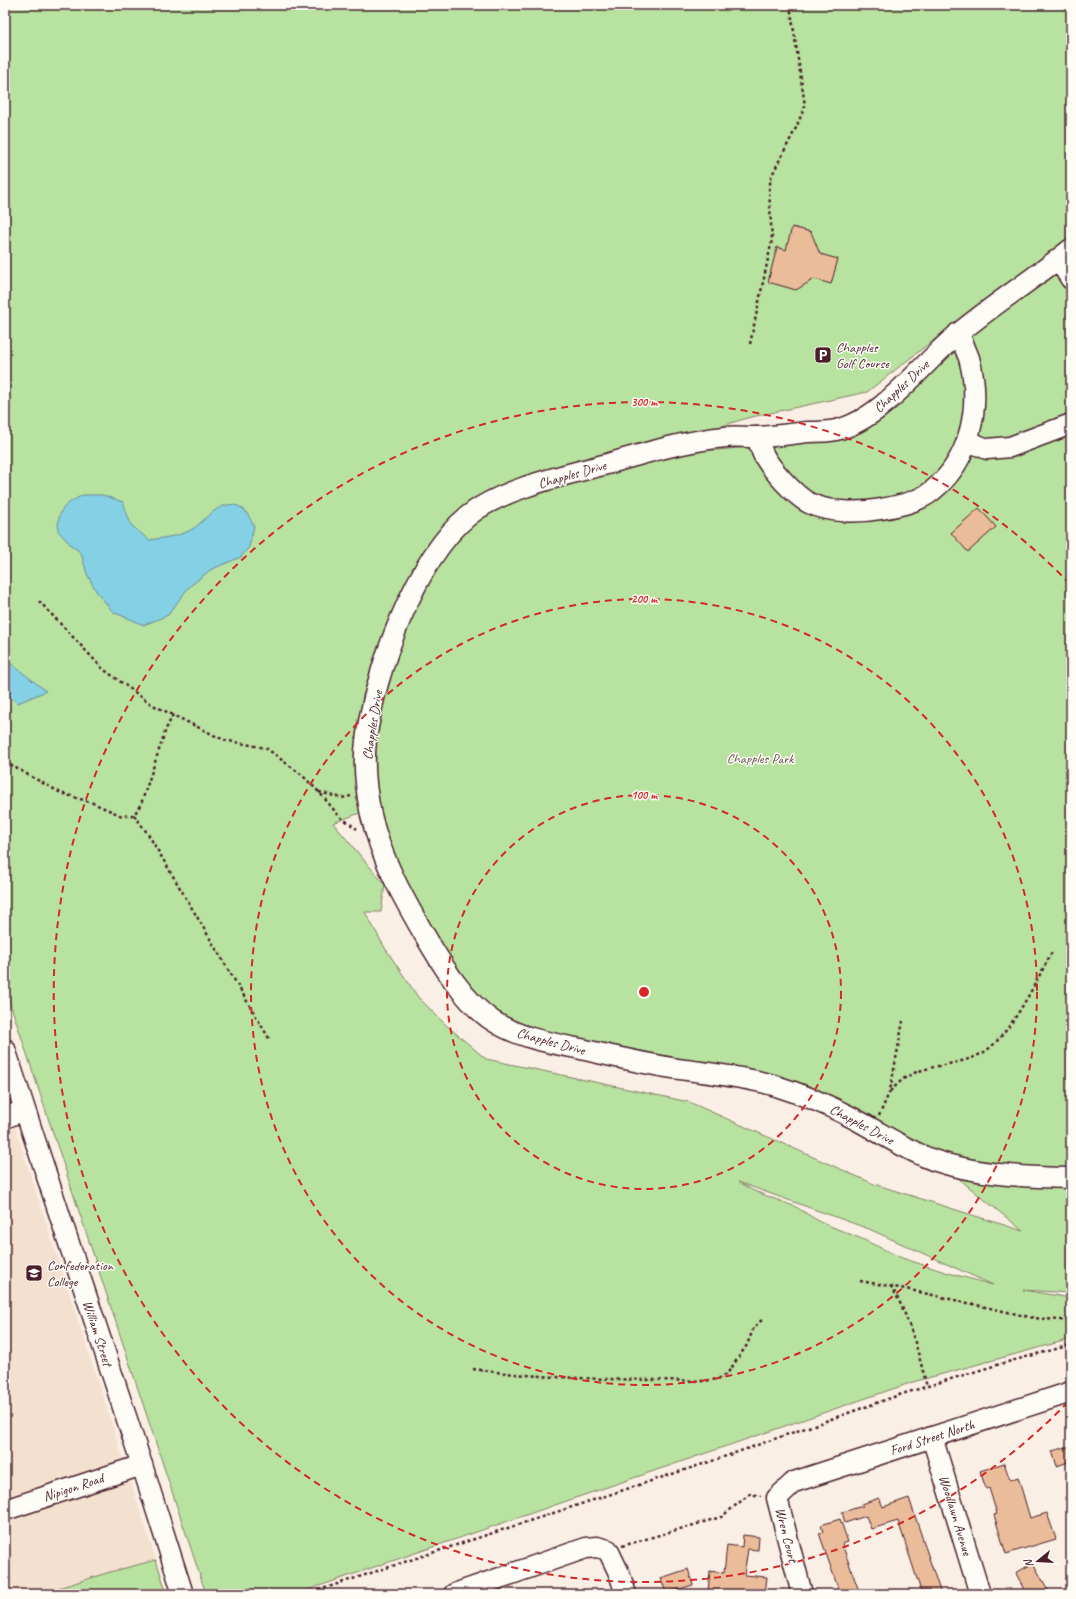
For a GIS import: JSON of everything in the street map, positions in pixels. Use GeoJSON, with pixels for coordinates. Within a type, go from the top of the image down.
{"type":"FeatureCollection","features":[{"type":"Feature","properties":{"kind":"street"},"geometry":{"type":"LineString","coordinates":[[1065,254],[1071,279]]}},
{"type":"Feature","properties":{"kind":"street","name":"Chapples Drive"},"geometry":{"type":"LineString","coordinates":[[1065,254],[958,333],[878,410],[838,430],[757,437],[727,437],[680,444],[564,476],[494,500],[473,511],[458,524],[436,552],[411,596],[393,637],[380,678],[370,720],[366,743],[365,765],[370,813],[390,872],[434,950],[459,987],[479,1009],[493,1021],[515,1032],[552,1043],[650,1064],[750,1080],[784,1088],[850,1116],[929,1158],[964,1169],[993,1174],[1071,1178]]}},
{"type":"Feature","properties":{"kind":"street"},"geometry":{"type":"LineString","coordinates":[[757,437],[764,455],[775,471],[792,490],[808,502],[841,510],[872,510],[918,498],[932,492],[952,473],[968,441],[973,411],[974,384],[969,358],[958,333]]}},
{"type":"Feature","properties":{"kind":"street"},"geometry":{"type":"LineString","coordinates":[[968,441],[987,449],[1010,447],[1071,424]]}},
{"type":"Feature","properties":{"kind":"street","name":"William Street"},"geometry":{"type":"LineString","coordinates":[[5,1049],[183,1594]]}},
{"type":"Feature","properties":{"kind":"street"},"geometry":{"type":"LineString","coordinates":[[5,1118],[24,1110]]}},
{"type":"Feature","properties":{"kind":"street","name":"Ford Street North"},"geometry":{"type":"LineString","coordinates":[[794,1482],[1071,1392]]}},
{"type":"Feature","properties":{"kind":"street","name":"Woodlawn Avenue"},"geometry":{"type":"LineString","coordinates":[[932,1437],[980,1594]]}},
{"type":"Feature","properties":{"kind":"street","name":"Nipigon Road"},"geometry":{"type":"LineString","coordinates":[[5,1510],[142,1465]]}},
{"type":"Feature","properties":{"kind":"street","name":"Wren Court"},"geometry":{"type":"LineString","coordinates":[[794,1482],[777,1498],[802,1594]]}},
{"type":"Feature","properties":{"kind":"street"},"geometry":{"type":"LineString","coordinates":[[454,1594],[586,1548],[597,1547],[608,1550],[619,1572],[626,1594]]}},
{"type":"Feature","properties":{"kind":"path"},"geometry":{"type":"LineString","coordinates":[[750,344],[772,240],[769,190],[771,177],[796,128],[805,106],[790,5]]}},
{"type":"Feature","properties":{"kind":"path"},"geometry":{"type":"LineString","coordinates":[[39,601],[103,669],[151,704],[224,740],[266,748],[302,775],[339,816],[351,826],[377,835]]}},
{"type":"Feature","properties":{"kind":"path"},"geometry":{"type":"LineString","coordinates":[[134,815],[141,804],[166,729],[173,715]]}},
{"type":"Feature","properties":{"kind":"path"},"geometry":{"type":"LineString","coordinates":[[5,762],[61,793],[93,803],[122,816],[134,815]]}},
{"type":"Feature","properties":{"kind":"path"},"geometry":{"type":"LineString","coordinates":[[318,792],[342,798],[367,793]]}},
{"type":"Feature","properties":{"kind":"path"},"geometry":{"type":"LineString","coordinates":[[134,815],[148,834],[270,1040]]}},
{"type":"Feature","properties":{"kind":"path"},"geometry":{"type":"LineString","coordinates":[[890,1092],[907,1076],[927,1068],[957,1062],[984,1052],[1008,1030],[1052,952]]}},
{"type":"Feature","properties":{"kind":"path"},"geometry":{"type":"LineString","coordinates":[[873,1129],[890,1092],[903,1021]]}},
{"type":"Feature","properties":{"kind":"path"},"geometry":{"type":"LineString","coordinates":[[860,1281],[891,1286],[1034,1318],[1071,1321]]}},
{"type":"Feature","properties":{"kind":"path"},"geometry":{"type":"LineString","coordinates":[[891,1286],[910,1326],[927,1387]]}},
{"type":"Feature","properties":{"kind":"path"},"geometry":{"type":"LineString","coordinates":[[473,1369],[517,1375],[570,1378],[703,1381],[718,1380],[727,1374],[734,1365],[747,1345],[754,1327],[763,1319]]}},
{"type":"Feature","properties":{"kind":"path"},"geometry":{"type":"LineString","coordinates":[[307,1594],[715,1460],[927,1387],[1000,1364],[1071,1345]]}},
{"type":"Feature","properties":{"kind":"path"},"geometry":{"type":"LineString","coordinates":[[608,1550],[721,1517],[750,1494],[777,1498]]}},
{"type":"Feature","properties":{"kind":"shaded area","name":"Confederation College"},"geometry":{"type":"Polygon","coordinates":[[[5,1097],[120,1449],[167,1594],[5,1594],[5,1097]]]}},
{"type":"Feature","properties":{"kind":"green space","name":"Chapples Golf Course"},"geometry":{"type":"Polygon","coordinates":[[[5,5],[1071,5],[1071,236],[867,392],[747,418],[709,430],[659,439],[541,474],[491,492],[454,516],[437,538],[398,599],[363,696],[357,745],[356,772],[360,813],[333,823],[385,885],[381,912],[365,912],[385,948],[418,997],[446,1025],[486,1059],[689,1102],[874,1184],[1023,1231],[910,1139],[826,1095],[761,1073],[538,1033],[507,1023],[492,1014],[468,989],[447,962],[423,920],[387,842],[378,815],[375,791],[374,740],[380,709],[406,624],[420,594],[440,561],[458,536],[475,520],[511,502],[553,488],[675,455],[699,450],[719,450],[826,439],[844,436],[861,430],[941,357],[1071,255],[1071,1293],[1023,1290],[1071,1298],[1071,1339],[913,1382],[296,1594],[206,1594],[5,988],[5,5]],[[738,1182],[754,1191],[796,1207],[820,1222],[862,1239],[902,1258],[993,1285],[869,1229],[738,1182]]]}},
{"type":"Feature","properties":{"kind":"green space"},"geometry":{"type":"Polygon","coordinates":[[[156,1560],[167,1594],[39,1594],[110,1572],[156,1560]]]}},
{"type":"Feature","properties":{"kind":"water"},"geometry":{"type":"Polygon","coordinates":[[[83,495],[103,495],[123,502],[131,525],[149,540],[189,531],[215,510],[228,505],[235,505],[244,509],[254,526],[249,547],[241,557],[210,570],[188,588],[168,615],[144,625],[113,612],[96,591],[87,574],[81,553],[58,531],[59,517],[63,508],[83,495]]]}},
{"type":"Feature","properties":{"kind":"water"},"geometry":{"type":"Polygon","coordinates":[[[5,659],[46,691],[18,703],[5,694],[5,659]]]}},
{"type":"Feature","properties":{"kind":"building"},"geometry":{"type":"Polygon","coordinates":[[[792,227],[811,232],[820,254],[838,259],[831,284],[814,279],[796,290],[768,282],[777,247],[786,250],[792,227]]]}},
{"type":"Feature","properties":{"kind":"building"},"geometry":{"type":"Polygon","coordinates":[[[979,508],[996,527],[968,552],[951,533],[979,508]]]}},
{"type":"Feature","properties":{"kind":"building"},"geometry":{"type":"Polygon","coordinates":[[[1071,1446],[1071,1461],[1057,1466],[1052,1451],[1071,1446]]]}},
{"type":"Feature","properties":{"kind":"building"},"geometry":{"type":"Polygon","coordinates":[[[1004,1463],[1010,1480],[1018,1477],[1030,1518],[1047,1513],[1056,1539],[1006,1554],[994,1515],[997,1514],[989,1488],[986,1489],[980,1471],[1004,1463]]]}},
{"type":"Feature","properties":{"kind":"building"},"geometry":{"type":"Polygon","coordinates":[[[879,1498],[883,1507],[909,1498],[941,1594],[922,1594],[898,1521],[871,1529],[866,1516],[845,1523],[842,1512],[863,1506],[862,1504],[879,1498]]]}},
{"type":"Feature","properties":{"kind":"building"},"geometry":{"type":"Polygon","coordinates":[[[840,1519],[848,1542],[842,1544],[860,1594],[840,1594],[819,1533],[823,1532],[821,1525],[840,1519]]]}},
{"type":"Feature","properties":{"kind":"building"},"geometry":{"type":"Polygon","coordinates":[[[743,1535],[759,1537],[758,1550],[748,1549],[744,1575],[767,1577],[765,1594],[708,1592],[710,1571],[724,1573],[727,1545],[742,1547],[743,1535]]]}},
{"type":"Feature","properties":{"kind":"building"},"geometry":{"type":"Polygon","coordinates":[[[1033,1563],[1050,1594],[1026,1594],[1016,1573],[1033,1563]]]}},
{"type":"Feature","properties":{"kind":"building"},"geometry":{"type":"Polygon","coordinates":[[[688,1569],[693,1585],[666,1593],[661,1578],[688,1569]]]}},
{"type":"Feature","properties":{"kind":"place","name":"Chapples Golf Course"},"geometry":{"type":"Point","coordinates":[823,355]}},
{"type":"Feature","properties":{"kind":"place","name":"Confederation College"},"geometry":{"type":"Point","coordinates":[34,1273]}},
{"type":"Feature","properties":{"kind":"park label","name":"Chapples Park"},"geometry":{"type":"Point","coordinates":[760,758]}}]}
